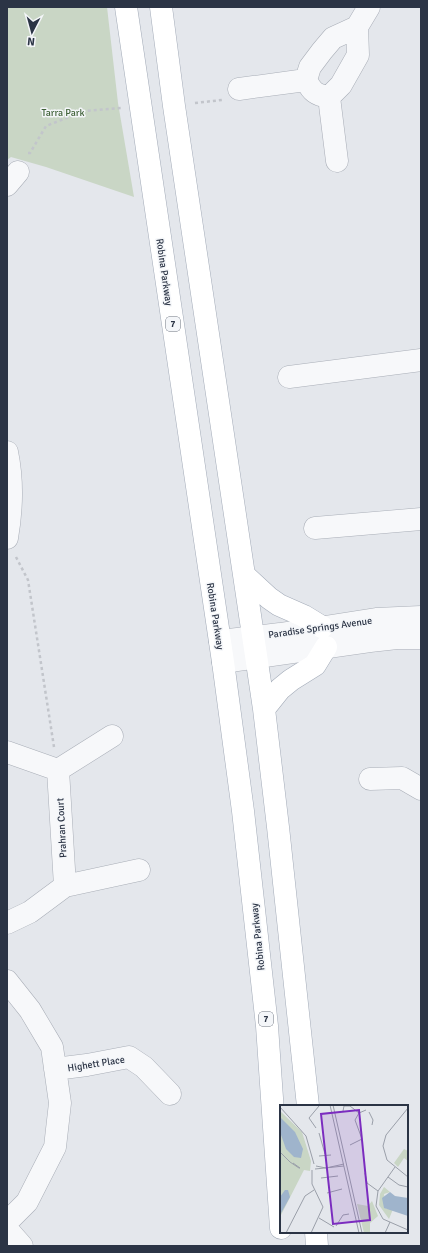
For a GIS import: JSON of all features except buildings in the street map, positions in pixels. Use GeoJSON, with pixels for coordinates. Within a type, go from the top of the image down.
{"type":"FeatureCollection","features":[{"type":"Feature","properties":{"kind":"main road","name":"Robina Parkway"},"geometry":{"type":"LineString","coordinates":[[126,7],[220,641],[243,811],[267,1026],[280,1214]]}},
{"type":"Feature","properties":{"kind":"main road"},"geometry":{"type":"LineString","coordinates":[[161,7],[174,106],[264,709],[308,1105]]}},
{"type":"Feature","properties":{"kind":"main road"},"geometry":{"type":"LineString","coordinates":[[244,574],[269,598],[279,605],[304,616],[324,637],[315,665],[291,680],[280,689],[264,709]]}},
{"type":"Feature","properties":{"kind":"main road"},"geometry":{"type":"LineString","coordinates":[[281,1233],[282,1246]]}},
{"type":"Feature","properties":{"kind":"main road"},"geometry":{"type":"LineString","coordinates":[[316,1233],[317,1246]]}},
{"type":"Feature","properties":{"kind":"street"},"geometry":{"type":"LineString","coordinates":[[329,97],[341,85],[358,55],[357,27],[369,7]]}},
{"type":"Feature","properties":{"kind":"street"},"geometry":{"type":"LineString","coordinates":[[329,97],[319,95],[311,90],[306,80],[310,67],[333,38],[357,27]]}},
{"type":"Feature","properties":{"kind":"street"},"geometry":{"type":"LineString","coordinates":[[239,89],[306,80]]}},
{"type":"Feature","properties":{"kind":"street"},"geometry":{"type":"LineString","coordinates":[[329,97],[337,161]]}},
{"type":"Feature","properties":{"kind":"street"},"geometry":{"type":"LineString","coordinates":[[289,377],[421,360]]}},
{"type":"Feature","properties":{"kind":"street"},"geometry":{"type":"LineString","coordinates":[[7,452],[12,498],[11,516],[7,538]]}},
{"type":"Feature","properties":{"kind":"street"},"geometry":{"type":"LineString","coordinates":[[315,528],[421,519]]}},
{"type":"Feature","properties":{"kind":"street","name":"Paradise Springs Avenue"},"geometry":{"type":"LineString","coordinates":[[324,637],[376,619],[421,617]]}},
{"type":"Feature","properties":{"kind":"street","name":"Paradise Springs Avenue"},"geometry":{"type":"LineString","coordinates":[[223,662],[255,647],[324,637],[421,638]]}},
{"type":"Feature","properties":{"kind":"street","name":"Paradise Springs Avenue"},"geometry":{"type":"LineString","coordinates":[[220,641],[255,647]]}},
{"type":"Feature","properties":{"kind":"street"},"geometry":{"type":"LineString","coordinates":[[7,752],[58,770],[112,736]]}},
{"type":"Feature","properties":{"kind":"street","name":"Prahran Court"},"geometry":{"type":"LineString","coordinates":[[58,770],[65,886]]}},
{"type":"Feature","properties":{"kind":"street"},"geometry":{"type":"LineString","coordinates":[[370,780],[402,778],[421,789]]}},
{"type":"Feature","properties":{"kind":"street"},"geometry":{"type":"LineString","coordinates":[[7,923],[30,912],[65,886],[139,870]]}},
{"type":"Feature","properties":{"kind":"street"},"geometry":{"type":"LineString","coordinates":[[7,981],[30,1010],[52,1047],[60,1103],[55,1147],[27,1202],[7,1222]]}},
{"type":"Feature","properties":{"kind":"street","name":"Highett Place"},"geometry":{"type":"LineString","coordinates":[[55,1069],[129,1057],[144,1067],[170,1094]]}},
{"type":"Feature","properties":{"kind":"street"},"geometry":{"type":"LineString","coordinates":[[7,1229],[22,1246]]}},
{"type":"Feature","properties":{"kind":"path"},"geometry":{"type":"LineString","coordinates":[[174,106],[231,99],[230,94],[239,89]]}},
{"type":"Feature","properties":{"kind":"path"},"geometry":{"type":"LineString","coordinates":[[16,170],[30,153],[46,126],[84,111],[141,106]]}},
{"type":"Feature","properties":{"kind":"path"},"geometry":{"type":"LineString","coordinates":[[7,538],[28,580],[58,770]]}},
{"type":"Feature","properties":{"kind":"green space","name":"Tarra Park"},"geometry":{"type":"Polygon","coordinates":[[[7,7],[107,7],[118,103],[134,197],[46,167],[11,157],[7,160],[7,7]]]}}]}
